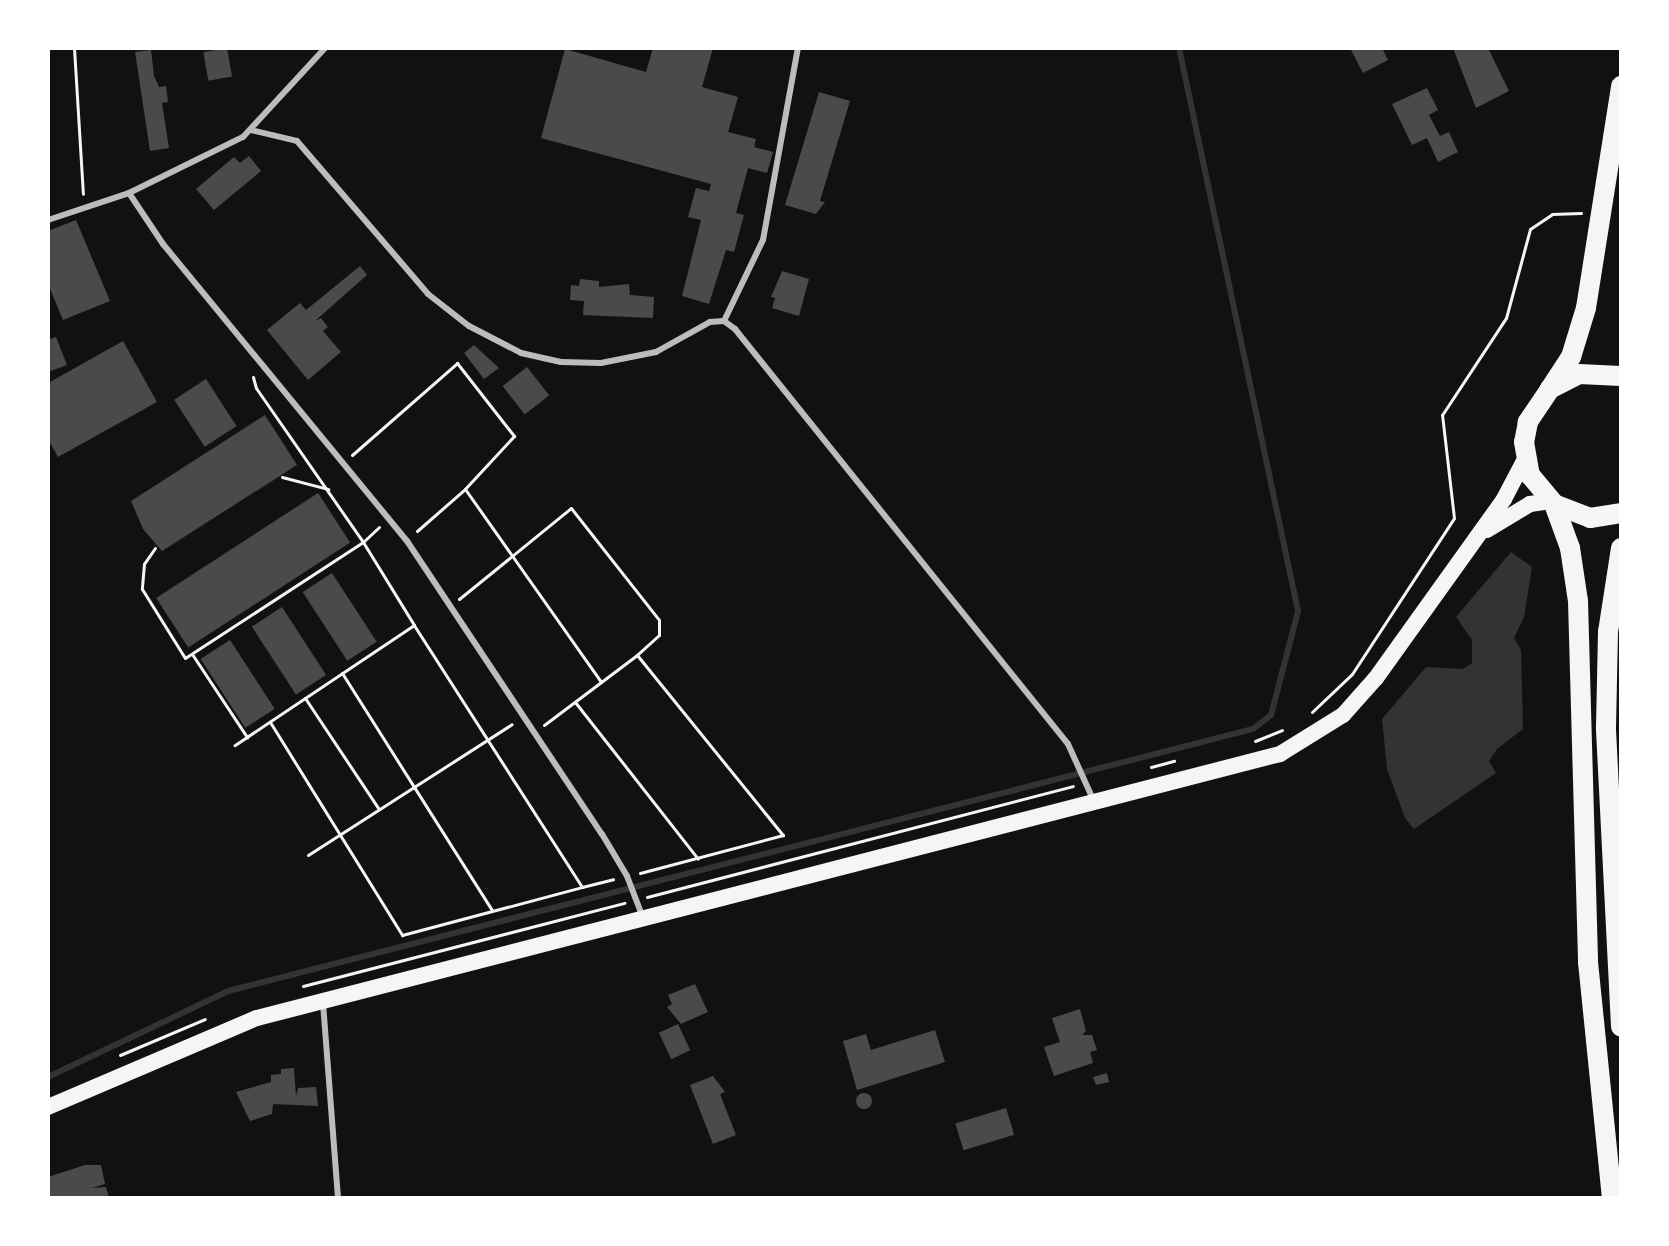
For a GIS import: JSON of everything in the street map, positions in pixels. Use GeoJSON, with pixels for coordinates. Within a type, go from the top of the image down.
{"type":"FeatureCollection","features":[{"type":"Feature","properties":{"kind":"highway"},"geometry":{"type":"LineString","coordinates":[[1612,1198],[1588,962],[1578,601],[1570,548],[1552,503],[1530,475],[1525,459],[1528,422],[1550,389],[1581,329],[1621,86]]}},
{"type":"Feature","properties":{"kind":"highway"},"geometry":{"type":"LineString","coordinates":[[1550,389],[1579,374],[1621,376]]}},
{"type":"Feature","properties":{"kind":"highway"},"geometry":{"type":"LineString","coordinates":[[1552,503],[1590,518],[1621,513]]}},
{"type":"Feature","properties":{"kind":"highway"},"geometry":{"type":"LineString","coordinates":[[1621,548],[1608,632],[1606,730],[1621,1027]]}},
{"type":"Feature","properties":{"kind":"main road"},"geometry":{"type":"LineString","coordinates":[[48,1107],[233,1026],[323,1000],[1256,761],[1319,734],[1376,678],[1504,499],[1525,459]]}},
{"type":"Feature","properties":{"kind":"main road"},"geometry":{"type":"LineString","coordinates":[[1473,541],[1514,512],[1552,503]]}},
{"type":"Feature","properties":{"kind":"lane"},"geometry":{"type":"LineString","coordinates":[[48,220],[83,205],[129,193],[199,162],[251,130],[325,48]]}},
{"type":"Feature","properties":{"kind":"lane"},"geometry":{"type":"LineString","coordinates":[[724,321],[763,240],[798,48]]}},
{"type":"Feature","properties":{"kind":"lane"},"geometry":{"type":"LineString","coordinates":[[251,130],[297,141],[428,294],[469,326],[521,353],[575,363],[625,360],[656,352],[692,329],[724,321]]}},
{"type":"Feature","properties":{"kind":"lane"},"geometry":{"type":"LineString","coordinates":[[129,193],[163,244],[407,541],[536,731],[627,876],[643,918]]}},
{"type":"Feature","properties":{"kind":"lane"},"geometry":{"type":"LineString","coordinates":[[724,321],[871,498],[1082,766],[1095,803]]}},
{"type":"Feature","properties":{"kind":"lane"},"geometry":{"type":"LineString","coordinates":[[323,1000],[338,1198]]}},
{"type":"Feature","properties":{"kind":"path"},"geometry":{"type":"LineString","coordinates":[[74,48],[83,205]]}},
{"type":"Feature","properties":{"kind":"path"},"geometry":{"type":"LineString","coordinates":[[1308,715],[1352,674],[1454,518],[1442,415],[1506,318],[1530,229],[1552,214],[1585,213]]}},
{"type":"Feature","properties":{"kind":"path"},"geometry":{"type":"LineString","coordinates":[[259,360],[252,369],[256,388],[330,489],[582,887]]}},
{"type":"Feature","properties":{"kind":"path"},"geometry":{"type":"LineString","coordinates":[[343,463],[457,363],[514,436],[465,489],[407,541]]}},
{"type":"Feature","properties":{"kind":"path"},"geometry":{"type":"LineString","coordinates":[[282,477],[330,489]]}},
{"type":"Feature","properties":{"kind":"path"},"geometry":{"type":"LineString","coordinates":[[465,489],[601,682]]}},
{"type":"Feature","properties":{"kind":"path"},"geometry":{"type":"LineString","coordinates":[[452,606],[571,508],[659,620],[659,635],[637,655],[536,731]]}},
{"type":"Feature","properties":{"kind":"path"},"geometry":{"type":"LineString","coordinates":[[155,548],[144,564],[142,589],[185,658],[363,542],[389,518]]}},
{"type":"Feature","properties":{"kind":"path"},"geometry":{"type":"LineString","coordinates":[[235,745],[414,625]]}},
{"type":"Feature","properties":{"kind":"path"},"geometry":{"type":"LineString","coordinates":[[192,654],[247,737]]}},
{"type":"Feature","properties":{"kind":"path"},"geometry":{"type":"LineString","coordinates":[[270,722],[402,935],[783,835],[637,655]]}},
{"type":"Feature","properties":{"kind":"path"},"geometry":{"type":"LineString","coordinates":[[342,673],[493,911]]}},
{"type":"Feature","properties":{"kind":"path"},"geometry":{"type":"LineString","coordinates":[[305,698],[379,810]]}},
{"type":"Feature","properties":{"kind":"path"},"geometry":{"type":"LineString","coordinates":[[575,702],[698,859]]}},
{"type":"Feature","properties":{"kind":"path"},"geometry":{"type":"LineString","coordinates":[[308,855],[525,716]]}},
{"type":"Feature","properties":{"kind":"path"},"geometry":{"type":"LineString","coordinates":[[1253,741],[1288,728]]}},
{"type":"Feature","properties":{"kind":"path"},"geometry":{"type":"LineString","coordinates":[[1142,771],[1180,760]]}},
{"type":"Feature","properties":{"kind":"path"},"geometry":{"type":"LineString","coordinates":[[663,892],[1074,786]]}},
{"type":"Feature","properties":{"kind":"shaded area"},"geometry":{"type":"Polygon","coordinates":[[[1511,552],[1532,567],[1524,617],[1514,638],[1521,650],[1523,729],[1497,749],[1489,761],[1496,773],[1414,829],[1405,818],[1387,769],[1382,719],[1426,667],[1463,669],[1472,663],[1472,640],[1456,617],[1511,552]]]}},
{"type":"Feature","properties":{"kind":"building"},"geometry":{"type":"Polygon","coordinates":[[[227,48],[232,77],[208,81],[203,52],[227,48]]]}},
{"type":"Feature","properties":{"kind":"building"},"geometry":{"type":"Polygon","coordinates":[[[653,48],[713,48],[702,87],[738,97],[728,132],[756,139],[754,147],[773,152],[767,173],[748,168],[736,213],[744,215],[734,252],[726,250],[709,304],[682,296],[701,220],[688,217],[696,188],[709,191],[711,184],[541,138],[565,49],[646,72],[653,48]]]}},
{"type":"Feature","properties":{"kind":"building"},"geometry":{"type":"Polygon","coordinates":[[[1350,48],[1382,48],[1388,60],[1363,73],[1350,48]]]}},
{"type":"Feature","properties":{"kind":"building"},"geometry":{"type":"Polygon","coordinates":[[[1453,48],[1488,48],[1509,91],[1476,108],[1453,48]]]}},
{"type":"Feature","properties":{"kind":"building"},"geometry":{"type":"Polygon","coordinates":[[[151,50],[154,76],[159,87],[166,86],[168,102],[162,103],[169,148],[150,151],[135,52],[151,50]]]}},
{"type":"Feature","properties":{"kind":"building"},"geometry":{"type":"Polygon","coordinates":[[[1427,88],[1438,110],[1429,115],[1440,136],[1449,132],[1458,152],[1438,162],[1427,138],[1412,145],[1392,104],[1427,88]]]}},
{"type":"Feature","properties":{"kind":"building"},"geometry":{"type":"Polygon","coordinates":[[[819,92],[850,101],[820,201],[825,202],[816,214],[785,205],[819,92]]]}},
{"type":"Feature","properties":{"kind":"building"},"geometry":{"type":"Polygon","coordinates":[[[249,156],[261,171],[214,210],[196,189],[234,157],[240,163],[249,156]]]}},
{"type":"Feature","properties":{"kind":"building"},"geometry":{"type":"Polygon","coordinates":[[[76,220],[110,301],[63,320],[48,284],[48,231],[76,220]]]}},
{"type":"Feature","properties":{"kind":"building"},"geometry":{"type":"Polygon","coordinates":[[[360,266],[367,275],[315,321],[321,318],[328,327],[323,331],[341,352],[308,380],[267,330],[300,303],[306,310],[360,266]]]}},
{"type":"Feature","properties":{"kind":"building"},"geometry":{"type":"Polygon","coordinates":[[[782,271],[809,279],[799,316],[772,308],[775,298],[771,297],[782,271]]]}},
{"type":"Feature","properties":{"kind":"building"},"geometry":{"type":"Polygon","coordinates":[[[580,279],[599,281],[599,287],[629,284],[630,295],[654,297],[653,318],[583,315],[584,301],[570,300],[571,285],[579,286],[580,279]]]}},
{"type":"Feature","properties":{"kind":"building"},"geometry":{"type":"Polygon","coordinates":[[[56,337],[67,365],[48,372],[48,340],[56,337]]]}},
{"type":"Feature","properties":{"kind":"building"},"geometry":{"type":"Polygon","coordinates":[[[123,341],[157,402],[58,457],[48,439],[48,383],[123,341]]]}},
{"type":"Feature","properties":{"kind":"building"},"geometry":{"type":"Polygon","coordinates":[[[474,345],[499,368],[484,379],[464,353],[474,345]]]}},
{"type":"Feature","properties":{"kind":"building"},"geometry":{"type":"Polygon","coordinates":[[[527,367],[549,395],[525,414],[503,386],[527,367]]]}},
{"type":"Feature","properties":{"kind":"building"},"geometry":{"type":"Polygon","coordinates":[[[206,379],[236,426],[205,447],[174,400],[206,379]]]}},
{"type":"Feature","properties":{"kind":"building"},"geometry":{"type":"Polygon","coordinates":[[[265,415],[297,465],[162,551],[143,529],[131,501],[265,415]]]}},
{"type":"Feature","properties":{"kind":"building"},"geometry":{"type":"Polygon","coordinates":[[[318,493],[350,542],[188,648],[156,598],[318,493]]]}},
{"type":"Feature","properties":{"kind":"building"},"geometry":{"type":"Polygon","coordinates":[[[332,573],[377,642],[347,661],[303,592],[332,573]]]}},
{"type":"Feature","properties":{"kind":"building"},"geometry":{"type":"Polygon","coordinates":[[[282,607],[326,675],[296,695],[252,627],[282,607]]]}},
{"type":"Feature","properties":{"kind":"building"},"geometry":{"type":"Polygon","coordinates":[[[230,640],[275,709],[245,728],[201,659],[230,640]]]}},
{"type":"Feature","properties":{"kind":"building"},"geometry":{"type":"Polygon","coordinates":[[[695,984],[708,1012],[681,1024],[667,1007],[672,1004],[668,995],[695,984]]]}},
{"type":"Feature","properties":{"kind":"building"},"geometry":{"type":"Polygon","coordinates":[[[1080,1009],[1086,1031],[1082,1035],[1092,1035],[1097,1050],[1090,1052],[1093,1063],[1054,1076],[1044,1047],[1060,1042],[1052,1018],[1080,1009]]]}},
{"type":"Feature","properties":{"kind":"building"},"geometry":{"type":"Polygon","coordinates":[[[678,1024],[690,1050],[671,1059],[659,1033],[678,1024]]]}},
{"type":"Feature","properties":{"kind":"building"},"geometry":{"type":"Polygon","coordinates":[[[935,1030],[945,1062],[857,1090],[843,1041],[866,1034],[871,1050],[935,1030]]]}},
{"type":"Feature","properties":{"kind":"building"},"geometry":{"type":"Polygon","coordinates":[[[294,1068],[296,1096],[298,1088],[316,1087],[318,1106],[273,1104],[272,1114],[250,1121],[236,1092],[271,1082],[271,1075],[281,1074],[281,1069],[294,1068]]]}},
{"type":"Feature","properties":{"kind":"building"},"geometry":{"type":"Polygon","coordinates":[[[1107,1073],[1109,1082],[1096,1085],[1093,1077],[1107,1073]]]}},
{"type":"Feature","properties":{"kind":"building"},"geometry":{"type":"Polygon","coordinates":[[[713,1076],[725,1092],[720,1094],[736,1135],[713,1144],[690,1085],[713,1076]]]}},
{"type":"Feature","properties":{"kind":"building"},"geometry":{"type":"Polygon","coordinates":[[[864,1093],[870,1095],[870,1107],[864,1109],[858,1107],[856,1101],[858,1095],[864,1093]]]}},
{"type":"Feature","properties":{"kind":"building"},"geometry":{"type":"Polygon","coordinates":[[[1006,1108],[1014,1135],[964,1150],[955,1123],[1006,1108]]]}},
{"type":"Feature","properties":{"kind":"building"},"geometry":{"type":"Polygon","coordinates":[[[85,1165],[101,1165],[105,1184],[92,1188],[106,1187],[109,1198],[48,1198],[48,1177],[85,1165]]]}},
{"type":"Feature","properties":{"kind":"waterway"},"geometry":{"type":"LineString","coordinates":[[48,1077],[228,991],[1253,729],[1271,715],[1298,611],[1179,48]]}}]}
